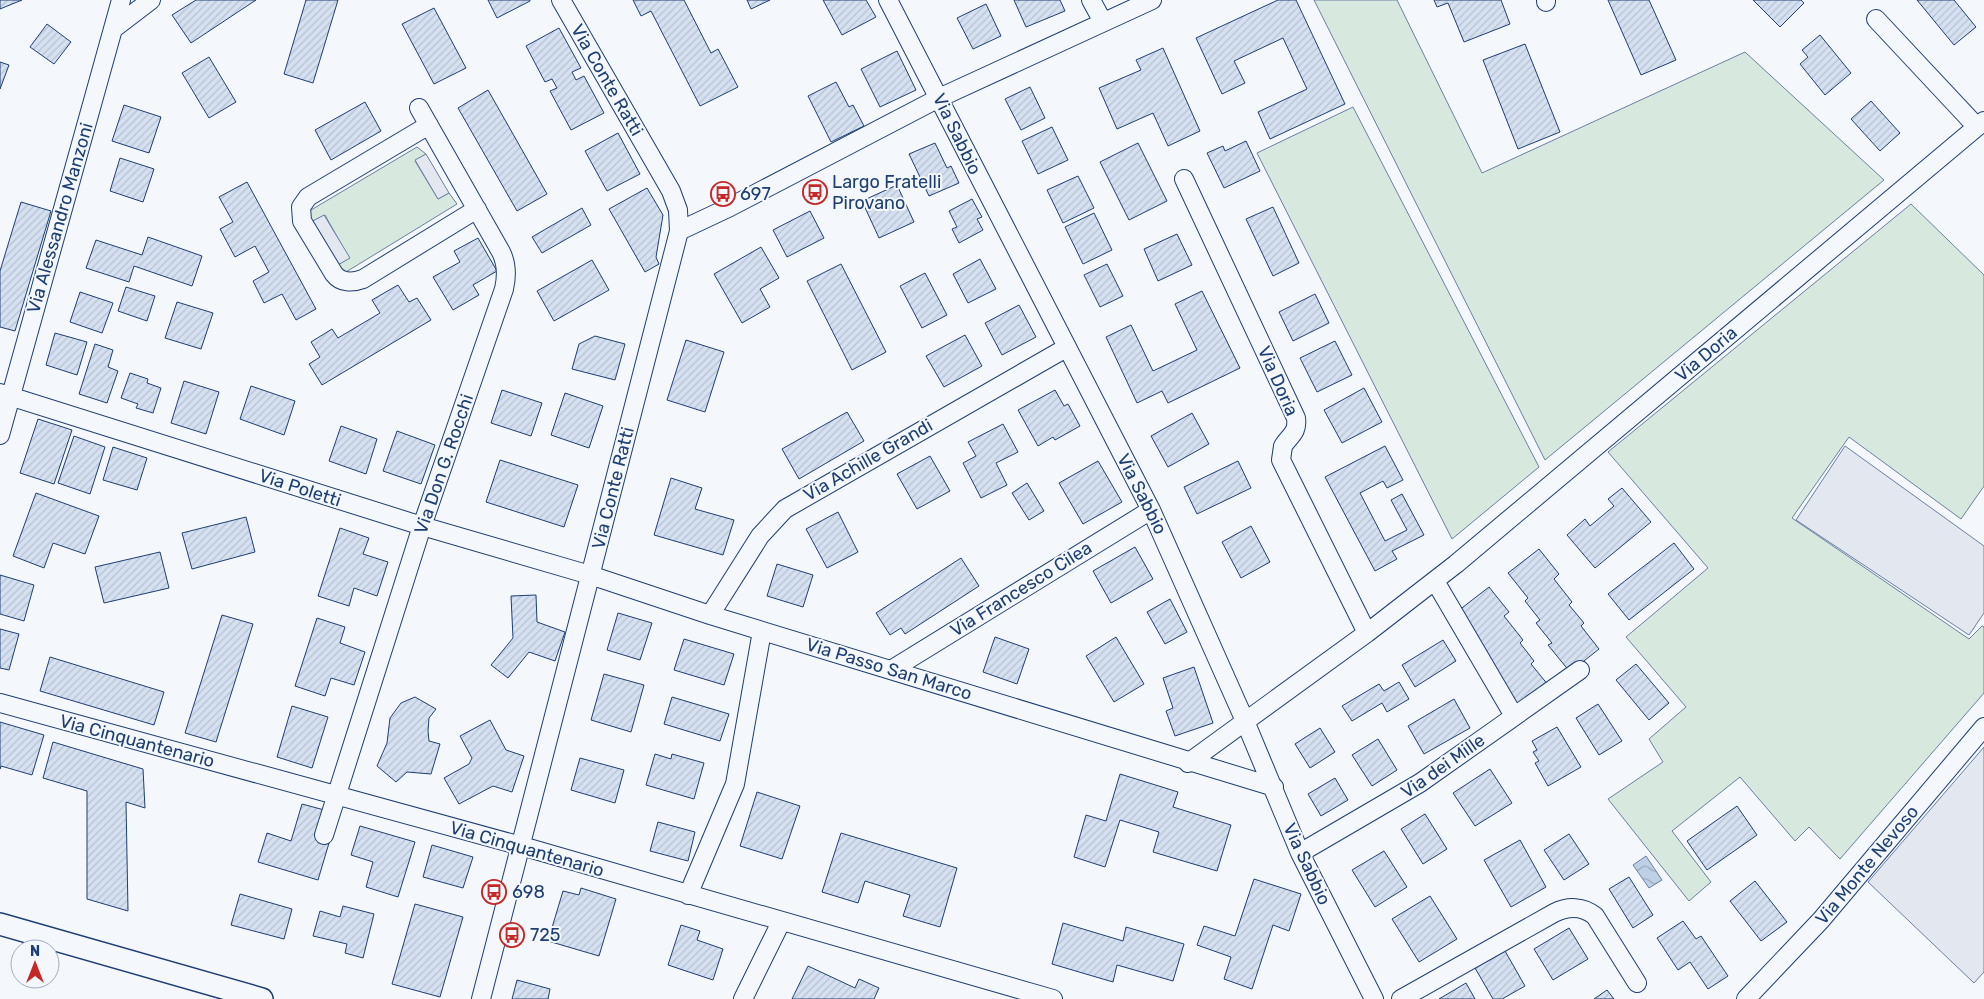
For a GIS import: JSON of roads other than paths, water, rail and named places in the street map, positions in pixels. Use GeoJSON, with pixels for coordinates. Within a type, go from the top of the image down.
{"type":"FeatureCollection","features":[{"type":"Feature","properties":{"kind":"street","name":"Via Alessandro Manzoni"},"geometry":{"type":"LineString","coordinates":[[0,435],[5,395],[121,0]]}},
{"type":"Feature","properties":{"kind":"street"},"geometry":{"type":"LineString","coordinates":[[113,29],[151,0]]}},
{"type":"Feature","properties":{"kind":"street","name":"Via Conte Ratti"},"geometry":{"type":"LineString","coordinates":[[481,999],[679,231],[678,210],[673,195],[561,0]]}},
{"type":"Feature","properties":{"kind":"street","name":"Via Sabbio"},"geometry":{"type":"LineString","coordinates":[[888,0],[1151,510],[1274,787],[1300,854],[1374,999]]}},
{"type":"Feature","properties":{"kind":"street"},"geometry":{"type":"LineString","coordinates":[[1091,0],[1103,22]]}},
{"type":"Feature","properties":{"kind":"street"},"geometry":{"type":"LineString","coordinates":[[679,231],[730,207],[939,98],[1152,0]]}},
{"type":"Feature","properties":{"kind":"street","name":"Via Doria"},"geometry":{"type":"LineString","coordinates":[[1245,721],[1367,633],[1435,581],[1980,124],[1876,19]]}},
{"type":"Feature","properties":{"kind":"street","name":"Via Don G. Rocchi"},"geometry":{"type":"LineString","coordinates":[[324,835],[422,526],[505,283],[506,266],[503,256],[419,108]]}},
{"type":"Feature","properties":{"kind":"street"},"geometry":{"type":"LineString","coordinates":[[429,125],[308,197],[301,207],[302,221],[334,274],[341,280],[352,282],[362,278],[477,209]]}},
{"type":"Feature","properties":{"kind":"street","name":"Via Doria"},"geometry":{"type":"LineString","coordinates":[[1184,179],[1296,418],[1297,428],[1292,437],[1283,446],[1282,460],[1367,633]]}},
{"type":"Feature","properties":{"kind":"street","name":"Via Achille Grandi"},"geometry":{"type":"LineString","coordinates":[[710,615],[760,536],[774,518],[790,505],[1066,348]]}},
{"type":"Feature","properties":{"kind":"street","name":"Via Poletti"},"geometry":{"type":"LineString","coordinates":[[5,395],[422,526],[590,575]]}},
{"type":"Feature","properties":{"kind":"street","name":"Via Francesco Cilea"},"geometry":{"type":"LineString","coordinates":[[891,670],[1151,510]]}},
{"type":"Feature","properties":{"kind":"street","name":"Via Passo San Marco"},"geometry":{"type":"LineString","coordinates":[[590,575],[710,615],[1188,763],[1274,787]]}},
{"type":"Feature","properties":{"kind":"street"},"geometry":{"type":"LineString","coordinates":[[1435,581],[1514,716]]}},
{"type":"Feature","properties":{"kind":"street"},"geometry":{"type":"LineString","coordinates":[[688,894],[734,784],[762,631]]}},
{"type":"Feature","properties":{"kind":"street","name":"Via dei Mille"},"geometry":{"type":"LineString","coordinates":[[1300,854],[1395,799],[1580,670]]}},
{"type":"Feature","properties":{"kind":"street","name":"Via Cinquantenario"},"geometry":{"type":"LineString","coordinates":[[0,703],[520,846],[1053,999]]}},
{"type":"Feature","properties":{"kind":"street"},"geometry":{"type":"LineString","coordinates":[[1188,763],[1245,721]]}},
{"type":"Feature","properties":{"kind":"street","name":"Via Monte Nevoso"},"geometry":{"type":"LineString","coordinates":[[1746,999],[1821,920],[1984,727]]}},
{"type":"Feature","properties":{"kind":"street"},"geometry":{"type":"LineString","coordinates":[[1401,999],[1554,913],[1571,908],[1584,910],[1596,916],[1637,983]]}},
{"type":"Feature","properties":{"kind":"street"},"geometry":{"type":"LineString","coordinates":[[743,999],[781,922]]}},
{"type":"Feature","properties":{"kind":"street"},"geometry":{"type":"LineString","coordinates":[[0,924],[262,999]]}},
{"type":"Feature","properties":{"kind":"water"},"geometry":{"type":"Polygon","coordinates":[[[1646,856],[1662,880],[1649,888],[1633,865],[1646,856]]]}},
{"type":"Feature","properties":{"kind":"place","name":"Largo Fratelli Pirovano"},"geometry":{"type":"Point","coordinates":[815,192]}},
{"type":"Feature","properties":{"kind":"place","name":"697"},"geometry":{"type":"Point","coordinates":[723,194]}},
{"type":"Feature","properties":{"kind":"place","name":"698"},"geometry":{"type":"Point","coordinates":[494,892]}},
{"type":"Feature","properties":{"kind":"place","name":"725"},"geometry":{"type":"Point","coordinates":[512,935]}}]}
